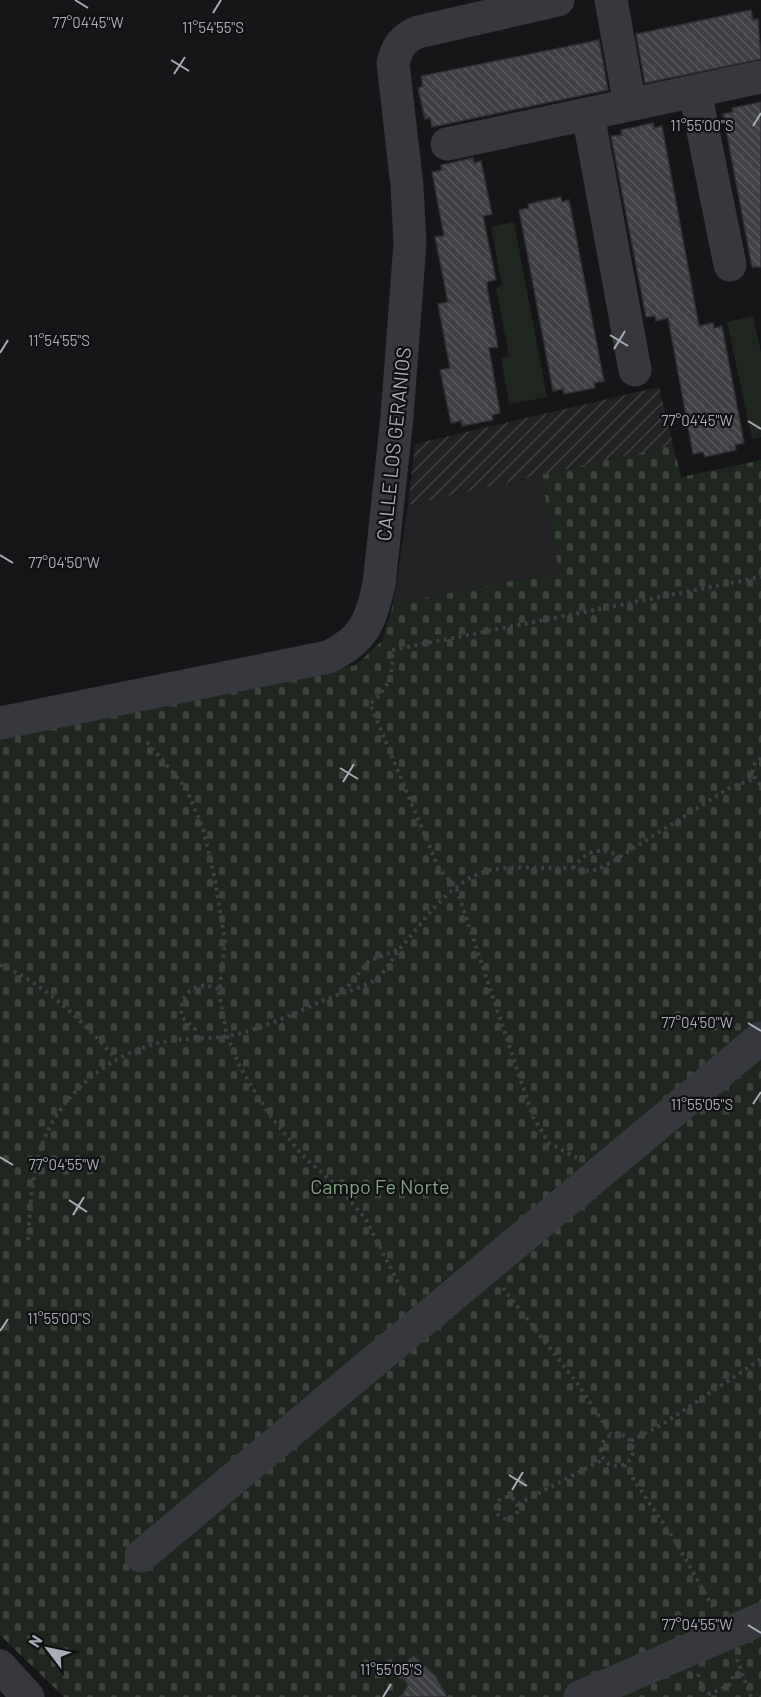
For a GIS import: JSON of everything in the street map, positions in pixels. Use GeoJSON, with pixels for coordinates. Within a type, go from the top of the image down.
{"type":"FeatureCollection","features":[{"type":"Feature","properties":{"kind":"street","name":"CALLE LOS GERANIOS"},"geometry":{"type":"LineString","coordinates":[[0,723],[328,657],[348,648],[363,632],[374,610],[379,584],[408,277],[407,186],[393,63],[397,48],[405,38],[418,32],[494,6],[558,0]]}},
{"type":"Feature","properties":{"kind":"street"},"geometry":{"type":"LineString","coordinates":[[611,0],[630,105]]}},
{"type":"Feature","properties":{"kind":"street"},"geometry":{"type":"LineString","coordinates":[[447,144],[761,77]]}},
{"type":"Feature","properties":{"kind":"street"},"geometry":{"type":"LineString","coordinates":[[695,91],[730,265]]}},
{"type":"Feature","properties":{"kind":"street"},"geometry":{"type":"LineString","coordinates":[[588,114],[635,370]]}},
{"type":"Feature","properties":{"kind":"street"},"geometry":{"type":"LineString","coordinates":[[141,1556],[761,1038]]}},
{"type":"Feature","properties":{"kind":"street"},"geometry":{"type":"LineString","coordinates":[[580,1697],[761,1619]]}},
{"type":"Feature","properties":{"kind":"path"},"geometry":{"type":"LineString","coordinates":[[603,1169],[556,1149],[549,1143],[533,1117],[456,887],[439,869],[370,704],[390,682],[393,667],[392,650],[761,577]]}},
{"type":"Feature","properties":{"kind":"path"},"geometry":{"type":"LineString","coordinates":[[147,742],[186,788],[203,828],[215,880],[225,942],[219,990],[227,1036],[241,1069],[269,1114],[302,1155],[340,1188],[365,1218],[408,1302],[421,1320]]}},
{"type":"Feature","properties":{"kind":"path"},"geometry":{"type":"LineString","coordinates":[[761,758],[753,769],[754,779],[761,786]]}},
{"type":"Feature","properties":{"kind":"path"},"geometry":{"type":"LineString","coordinates":[[28,1240],[30,1207],[38,1155],[48,1131],[71,1096],[116,1059],[156,1043],[227,1036],[260,1027],[369,983],[379,977],[398,950],[456,887],[488,870],[573,868],[584,872],[594,871],[731,787],[754,779]]}},
{"type":"Feature","properties":{"kind":"path"},"geometry":{"type":"LineString","coordinates":[[573,868],[587,854],[596,850],[619,856]]}},
{"type":"Feature","properties":{"kind":"path"},"geometry":{"type":"LineString","coordinates":[[343,992],[369,961],[398,950]]}},
{"type":"Feature","properties":{"kind":"path"},"geometry":{"type":"LineString","coordinates":[[0,965],[26,979],[63,1005],[116,1059]]}},
{"type":"Feature","properties":{"kind":"path"},"geometry":{"type":"LineString","coordinates":[[196,1038],[195,1029],[182,1017],[182,1000],[190,990],[201,985],[210,985],[219,990]]}},
{"type":"Feature","properties":{"kind":"path"},"geometry":{"type":"LineString","coordinates":[[486,1266],[577,1383],[611,1434]]}},
{"type":"Feature","properties":{"kind":"path"},"geometry":{"type":"LineString","coordinates":[[631,1441],[663,1424],[761,1359]]}},
{"type":"Feature","properties":{"kind":"path"},"geometry":{"type":"LineString","coordinates":[[611,1434],[621,1434],[631,1441],[633,1455],[624,1465],[615,1466],[604,1459],[601,1446],[611,1434]]}},
{"type":"Feature","properties":{"kind":"path"},"geometry":{"type":"LineString","coordinates":[[518,1504],[604,1459]]}},
{"type":"Feature","properties":{"kind":"path"},"geometry":{"type":"LineString","coordinates":[[624,1465],[677,1544],[728,1633],[751,1697]]}},
{"type":"Feature","properties":{"kind":"path"},"geometry":{"type":"LineString","coordinates":[[503,1497],[510,1497],[518,1504],[518,1512],[510,1518],[498,1513],[497,1506],[503,1497]]}},
{"type":"Feature","properties":{"kind":"path"},"geometry":{"type":"LineString","coordinates":[[698,1670],[698,1682],[703,1690],[710,1694],[729,1685],[734,1675],[741,1672]]}},
{"type":"Feature","properties":{"kind":"shaded area"},"geometry":{"type":"Polygon","coordinates":[[[659,387],[673,445],[408,505],[415,444],[659,387]]]}},
{"type":"Feature","properties":{"kind":"shaded area"},"geometry":{"type":"Polygon","coordinates":[[[541,475],[559,572],[393,604],[408,505],[541,475]]]}},
{"type":"Feature","properties":{"kind":"green space"},"geometry":{"type":"Polygon","coordinates":[[[514,222],[547,397],[509,404],[501,358],[509,356],[496,288],[502,285],[491,227],[514,222]]]}},
{"type":"Feature","properties":{"kind":"green space"},"geometry":{"type":"Polygon","coordinates":[[[753,316],[761,352],[761,437],[752,439],[727,322],[753,316]]]}},
{"type":"Feature","properties":{"kind":"green space","name":"Campo Fe Norte"},"geometry":{"type":"Polygon","coordinates":[[[673,445],[681,477],[761,460],[761,1697],[64,1697],[0,1635],[0,737],[356,665],[382,641],[393,604],[559,572],[541,475],[673,445]]]}},
{"type":"Feature","properties":{"kind":"building"},"geometry":{"type":"Polygon","coordinates":[[[751,10],[753,20],[758,19],[761,59],[645,83],[636,34],[751,10]]]}},
{"type":"Feature","properties":{"kind":"building"},"geometry":{"type":"Polygon","coordinates":[[[599,40],[608,90],[432,127],[430,118],[425,119],[418,88],[423,86],[421,76],[599,40]]]}},
{"type":"Feature","properties":{"kind":"building"},"geometry":{"type":"Polygon","coordinates":[[[761,102],[761,267],[752,267],[723,114],[733,112],[732,108],[761,102]]]}},
{"type":"Feature","properties":{"kind":"building"},"geometry":{"type":"Polygon","coordinates":[[[653,123],[654,128],[662,126],[699,326],[713,323],[714,328],[722,326],[744,443],[735,445],[736,450],[705,457],[703,452],[693,454],[668,318],[656,321],[655,316],[646,317],[611,136],[622,135],[621,130],[653,123]]]}},
{"type":"Feature","properties":{"kind":"building"},"geometry":{"type":"Polygon","coordinates":[[[473,158],[474,163],[481,161],[492,214],[483,216],[496,280],[487,282],[487,287],[498,347],[489,348],[500,413],[492,415],[493,420],[462,426],[461,421],[451,423],[440,370],[450,368],[438,304],[448,302],[435,237],[444,236],[432,172],[442,170],[441,165],[473,158]]]}},
{"type":"Feature","properties":{"kind":"building"},"geometry":{"type":"Polygon","coordinates":[[[561,197],[562,202],[569,200],[604,381],[594,383],[595,388],[564,394],[563,389],[553,391],[519,210],[529,208],[528,204],[561,197]]]}},
{"type":"Feature","properties":{"kind":"building"},"geometry":{"type":"Polygon","coordinates":[[[414,1656],[436,1677],[447,1697],[401,1697],[408,1685],[396,1669],[414,1656]]]}}]}
